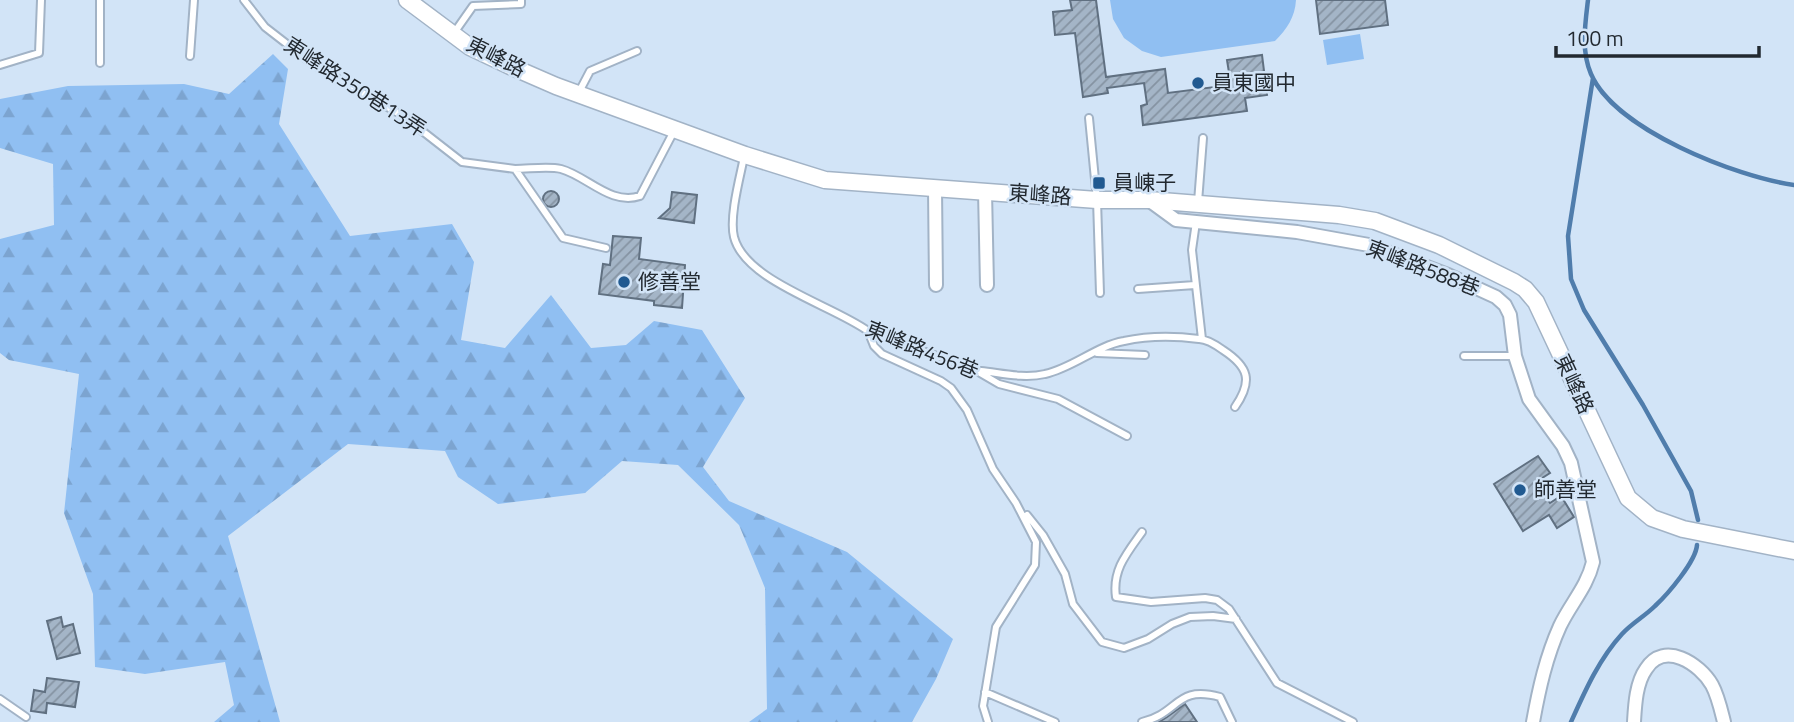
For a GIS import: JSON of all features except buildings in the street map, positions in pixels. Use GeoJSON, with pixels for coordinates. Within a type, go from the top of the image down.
{"type":"FeatureCollection","features":[{"type":"Feature","properties":{"kind":"main road","name":"東峰路"},"geometry":{"type":"LineString","coordinates":[[407,0],[470,47],[510,66],[744,155],[825,180],[1339,215],[1375,221],[1439,245],[1525,289],[1536,302],[1628,498],[1652,518],[1683,530],[1794,551]]}},
{"type":"Feature","properties":{"kind":"street"},"geometry":{"type":"LineString","coordinates":[[935,188],[936,285]]}},
{"type":"Feature","properties":{"kind":"street"},"geometry":{"type":"LineString","coordinates":[[985,191],[987,285]]}},
{"type":"Feature","properties":{"kind":"street","name":"東峰路588巷"},"geometry":{"type":"LineString","coordinates":[[1149,200],[1176,220],[1297,232],[1369,245],[1448,275],[1496,297],[1505,305],[1510,315],[1515,356],[1529,399],[1563,446],[1571,463],[1593,562],[1590,578],[1562,622],[1549,650],[1533,722]]}},
{"type":"Feature","properties":{"kind":"street"},"geometry":{"type":"LineString","coordinates":[[1634,722],[1640,680],[1646,667],[1667,656],[1681,656],[1704,674],[1713,686],[1724,722]]}},
{"type":"Feature","properties":{"kind":"lane"},"geometry":{"type":"LineString","coordinates":[[0,65],[39,53],[41,0]]}},
{"type":"Feature","properties":{"kind":"lane"},"geometry":{"type":"LineString","coordinates":[[100,0],[100,63]]}},
{"type":"Feature","properties":{"kind":"lane"},"geometry":{"type":"LineString","coordinates":[[190,56],[194,0]]}},
{"type":"Feature","properties":{"kind":"lane","name":"東峰路350巷13弄"},"geometry":{"type":"LineString","coordinates":[[244,0],[265,27],[314,65],[404,116],[462,162],[515,169],[560,169],[608,194],[634,198],[640,195],[675,129]]}},
{"type":"Feature","properties":{"kind":"lane"},"geometry":{"type":"LineString","coordinates":[[453,34],[473,5],[521,4],[521,0]]}},
{"type":"Feature","properties":{"kind":"lane"},"geometry":{"type":"LineString","coordinates":[[578,94],[590,71],[637,51]]}},
{"type":"Feature","properties":{"kind":"lane"},"geometry":{"type":"LineString","coordinates":[[1089,118],[1097,200],[1100,293]]}},
{"type":"Feature","properties":{"kind":"lane"},"geometry":{"type":"LineString","coordinates":[[1198,204],[1203,138]]}},
{"type":"Feature","properties":{"kind":"lane","name":"東峰路456巷"},"geometry":{"type":"LineString","coordinates":[[744,155],[735,202],[733,236],[744,258],[761,273],[868,331],[975,370],[999,384],[1059,399],[1127,436]]}},
{"type":"Feature","properties":{"kind":"lane"},"geometry":{"type":"LineString","coordinates":[[515,169],[563,238],[606,248]]}},
{"type":"Feature","properties":{"kind":"lane"},"geometry":{"type":"LineString","coordinates":[[1196,222],[1192,250],[1202,339]]}},
{"type":"Feature","properties":{"kind":"lane"},"geometry":{"type":"LineString","coordinates":[[1138,289],[1195,285]]}},
{"type":"Feature","properties":{"kind":"lane"},"geometry":{"type":"LineString","coordinates":[[868,331],[874,346],[882,354],[951,388],[967,410],[993,469],[1043,535],[1065,574],[1073,604],[1102,642],[1124,648],[1148,639],[1189,617],[1236,619]]}},
{"type":"Feature","properties":{"kind":"lane"},"geometry":{"type":"LineString","coordinates":[[975,370],[1037,376],[1071,366],[1122,341],[1156,338],[1202,339],[1238,360],[1246,371],[1246,384],[1235,407]]}},
{"type":"Feature","properties":{"kind":"lane"},"geometry":{"type":"LineString","coordinates":[[1095,353],[1145,355]]}},
{"type":"Feature","properties":{"kind":"lane"},"geometry":{"type":"LineString","coordinates":[[1464,356],[1515,356]]}},
{"type":"Feature","properties":{"kind":"lane"},"geometry":{"type":"LineString","coordinates":[[988,722],[983,706],[996,627],[1028,577],[1037,554],[1036,542],[1017,503]]}},
{"type":"Feature","properties":{"kind":"lane"},"geometry":{"type":"LineString","coordinates":[[1142,532],[1122,560],[1114,581],[1116,597],[1151,602],[1205,598],[1217,600],[1229,609],[1277,683],[1353,722]]}},
{"type":"Feature","properties":{"kind":"lane"},"geometry":{"type":"LineString","coordinates":[[985,692],[1055,722]]}},
{"type":"Feature","properties":{"kind":"lane"},"geometry":{"type":"LineString","coordinates":[[1142,722],[1168,710],[1188,695],[1201,692],[1220,697],[1232,722]]}},
{"type":"Feature","properties":{"kind":"lane"},"geometry":{"type":"LineString","coordinates":[[0,699],[26,717]]}},
{"type":"Feature","properties":{"kind":"green space"},"geometry":{"type":"Polygon","coordinates":[[[1110,0],[1296,0],[1290,22],[1275,41],[1161,57],[1142,51],[1124,38],[1113,19],[1110,0]]]}},
{"type":"Feature","properties":{"kind":"green space"},"geometry":{"type":"Polygon","coordinates":[[[1360,34],[1364,59],[1327,65],[1323,40],[1360,34]]]}},
{"type":"Feature","properties":{"kind":"green space"},"geometry":{"type":"Polygon","coordinates":[[[273,54],[288,69],[279,124],[350,236],[452,224],[474,262],[461,340],[505,348],[551,295],[591,348],[626,345],[654,321],[702,330],[745,398],[703,467],[729,501],[847,552],[953,639],[936,679],[912,722],[749,722],[767,709],[765,588],[739,525],[678,465],[622,461],[585,493],[498,504],[458,477],[445,451],[348,444],[228,536],[280,722],[214,722],[234,705],[225,662],[145,674],[95,667],[93,594],[64,513],[79,374],[9,360],[0,353],[0,239],[54,225],[53,164],[0,148],[0,99],[68,86],[184,84],[229,94],[273,54]]]}},
{"type":"Feature","properties":{"kind":"waterway"},"geometry":{"type":"LineString","coordinates":[[1588,0],[1585,38],[1588,65],[1604,95],[1625,114],[1680,148],[1742,172],[1794,185]]}},
{"type":"Feature","properties":{"kind":"waterway"},"geometry":{"type":"LineString","coordinates":[[1593,78],[1568,236],[1571,279],[1584,310],[1643,405],[1691,491],[1698,520]]}},
{"type":"Feature","properties":{"kind":"waterway"},"geometry":{"type":"LineString","coordinates":[[1571,722],[1606,654],[1626,630],[1651,610],[1674,586],[1692,560],[1697,545]]}},
{"type":"Feature","properties":{"kind":"place","name":"員東國中"},"geometry":{"type":"Point","coordinates":[1198,83]}},
{"type":"Feature","properties":{"kind":"place","name":"員崠子"},"geometry":{"type":"Point","coordinates":[1099,183]}},
{"type":"Feature","properties":{"kind":"place","name":"修善堂"},"geometry":{"type":"Point","coordinates":[624,282]}},
{"type":"Feature","properties":{"kind":"place","name":"師善堂"},"geometry":{"type":"Point","coordinates":[1520,490]}}]}
